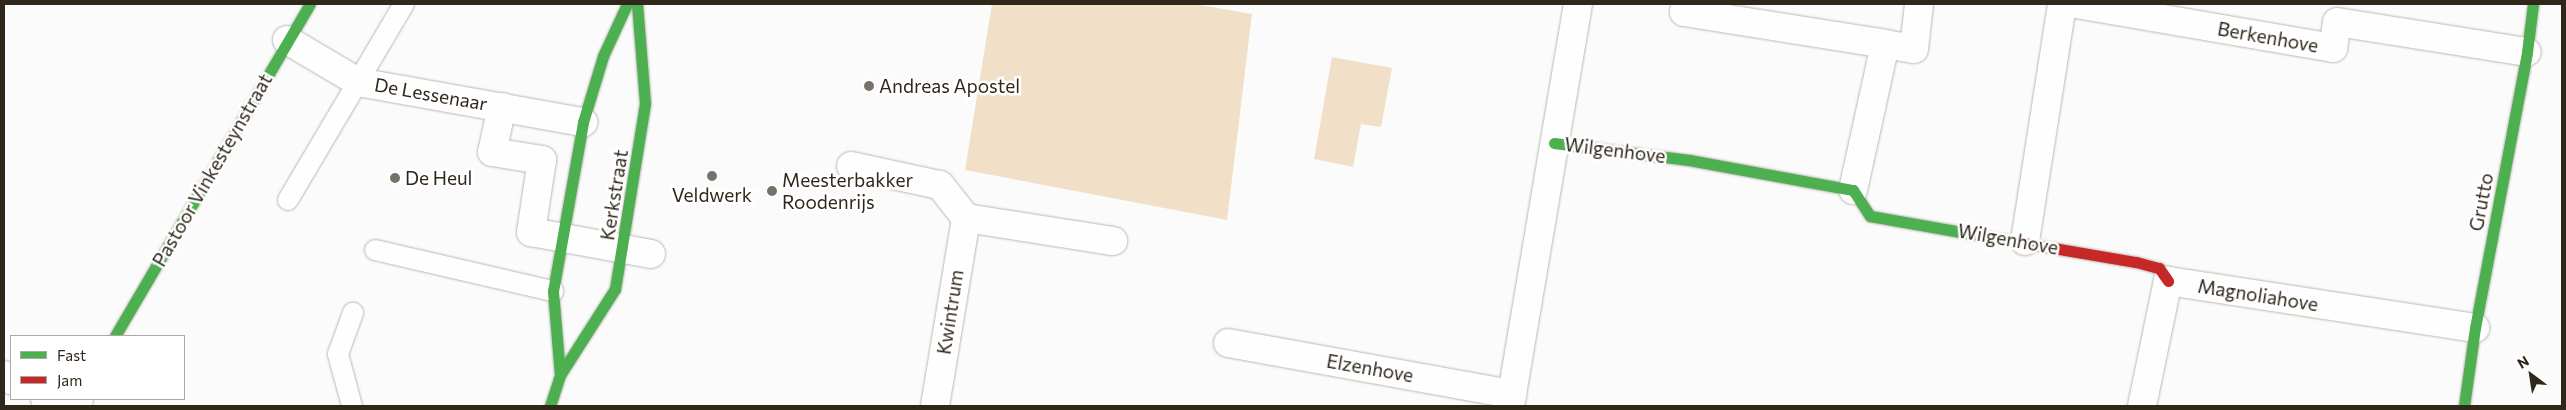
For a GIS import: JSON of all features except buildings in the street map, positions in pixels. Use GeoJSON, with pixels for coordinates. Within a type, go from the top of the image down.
{"type":"FeatureCollection","features":[{"type":"Feature","properties":{"kind":"street","name":"Pastoor Vinkesteynstraat"},"geometry":{"type":"LineString","coordinates":[[116,335],[310,4]]}},
{"type":"Feature","properties":{"kind":"street","name":"Kerkstraat"},"geometry":{"type":"LineString","coordinates":[[560,375],[553,291],[583,122],[603,56],[627,4]]}},
{"type":"Feature","properties":{"kind":"street","name":"Kerkstraat"},"geometry":{"type":"LineString","coordinates":[[550,406],[560,375],[615,289],[623,250],[645,103],[637,4]]}},
{"type":"Feature","properties":{"kind":"street","name":"Wilgenhove"},"geometry":{"type":"LineString","coordinates":[[1511,400],[1578,4]]}},
{"type":"Feature","properties":{"kind":"street"},"geometry":{"type":"LineString","coordinates":[[1686,4],[1684,12],[1914,49],[1918,4]]}},
{"type":"Feature","properties":{"kind":"street"},"geometry":{"type":"LineString","coordinates":[[2025,241],[2062,4]]}},
{"type":"Feature","properties":{"kind":"street","name":"Berkenhove"},"geometry":{"type":"LineString","coordinates":[[2076,4],[2333,48],[2337,22],[2526,52]]}},
{"type":"Feature","properties":{"kind":"street","name":"Grutto"},"geometry":{"type":"LineString","coordinates":[[2464,406],[2475,328],[2526,52],[2533,4]]}},
{"type":"Feature","properties":{"kind":"street","name":"De Lessenaar"},"geometry":{"type":"LineString","coordinates":[[288,40],[358,82],[583,122]]}},
{"type":"Feature","properties":{"kind":"street"},"geometry":{"type":"LineString","coordinates":[[1853,190],[1885,44]]}},
{"type":"Feature","properties":{"kind":"street"},"geometry":{"type":"LineString","coordinates":[[502,107],[492,152],[542,160],[531,232],[651,254]]}},
{"type":"Feature","properties":{"kind":"street","name":"Wilgenhove"},"geometry":{"type":"LineString","coordinates":[[1554,143],[1689,160],[1853,190],[1870,216],[2025,241],[2159,268],[2168,281]]}},
{"type":"Feature","properties":{"kind":"street"},"geometry":{"type":"LineString","coordinates":[[851,166],[940,185],[966,218],[1113,241]]}},
{"type":"Feature","properties":{"kind":"street","name":"Kwintrum"},"geometry":{"type":"LineString","coordinates":[[935,406],[966,218]]}},
{"type":"Feature","properties":{"kind":"street"},"geometry":{"type":"LineString","coordinates":[[2142,406],[2168,281]]}},
{"type":"Feature","properties":{"kind":"street","name":"Magnoliahove"},"geometry":{"type":"LineString","coordinates":[[2168,281],[2475,328]]}},
{"type":"Feature","properties":{"kind":"street","name":"Elzenhove"},"geometry":{"type":"LineString","coordinates":[[1228,342],[1511,400]]}},
{"type":"Feature","properties":{"kind":"street"},"geometry":{"type":"LineString","coordinates":[[46,400],[58,406]]}},
{"type":"Feature","properties":{"kind":"lane"},"geometry":{"type":"LineString","coordinates":[[288,200],[404,4]]}},
{"type":"Feature","properties":{"kind":"lane"},"geometry":{"type":"LineString","coordinates":[[375,250],[553,291]]}},
{"type":"Feature","properties":{"kind":"lane"},"geometry":{"type":"LineString","coordinates":[[352,406],[338,354],[353,313]]}},
{"type":"Feature","properties":{"kind":"shaded area"},"geometry":{"type":"Polygon","coordinates":[[[992,4],[1194,4],[1252,14],[1227,220],[965,170],[992,4]]]}},
{"type":"Feature","properties":{"kind":"shaded area"},"geometry":{"type":"Polygon","coordinates":[[[1332,57],[1392,68],[1381,127],[1361,124],[1353,167],[1314,159],[1332,57]]]}},
{"type":"Feature","properties":{"kind":"traffic: fast"},"geometry":{"type":"LineString","coordinates":[[116,335],[310,4]]}},
{"type":"Feature","properties":{"kind":"traffic: fast"},"geometry":{"type":"LineString","coordinates":[[560,375],[553,291],[583,122],[603,56],[627,4]]}},
{"type":"Feature","properties":{"kind":"traffic: fast"},"geometry":{"type":"LineString","coordinates":[[550,406],[560,375],[615,289],[645,103],[637,4]]}},
{"type":"Feature","properties":{"kind":"traffic: fast"},"geometry":{"type":"LineString","coordinates":[[2464,406],[2475,328],[2527,52],[2533,4]]}},
{"type":"Feature","properties":{"kind":"traffic: fast"},"geometry":{"type":"LineString","coordinates":[[1554,143],[1689,160],[1853,190],[1870,216],[1989,237]]}},
{"type":"Feature","properties":{"kind":"traffic: jam"},"geometry":{"type":"LineString","coordinates":[[1989,237],[2136,262],[2159,268],[2168,281]]}},
{"type":"Feature","properties":{"kind":"place","name":"Andreas Apostel"},"geometry":{"type":"Point","coordinates":[869,86]}},
{"type":"Feature","properties":{"kind":"place","name":"Veldwerk"},"geometry":{"type":"Point","coordinates":[712,176]}},
{"type":"Feature","properties":{"kind":"place","name":"De Heul"},"geometry":{"type":"Point","coordinates":[395,178]}},
{"type":"Feature","properties":{"kind":"place","name":"Meesterbakker Roodenrijs"},"geometry":{"type":"Point","coordinates":[772,191]}}]}
